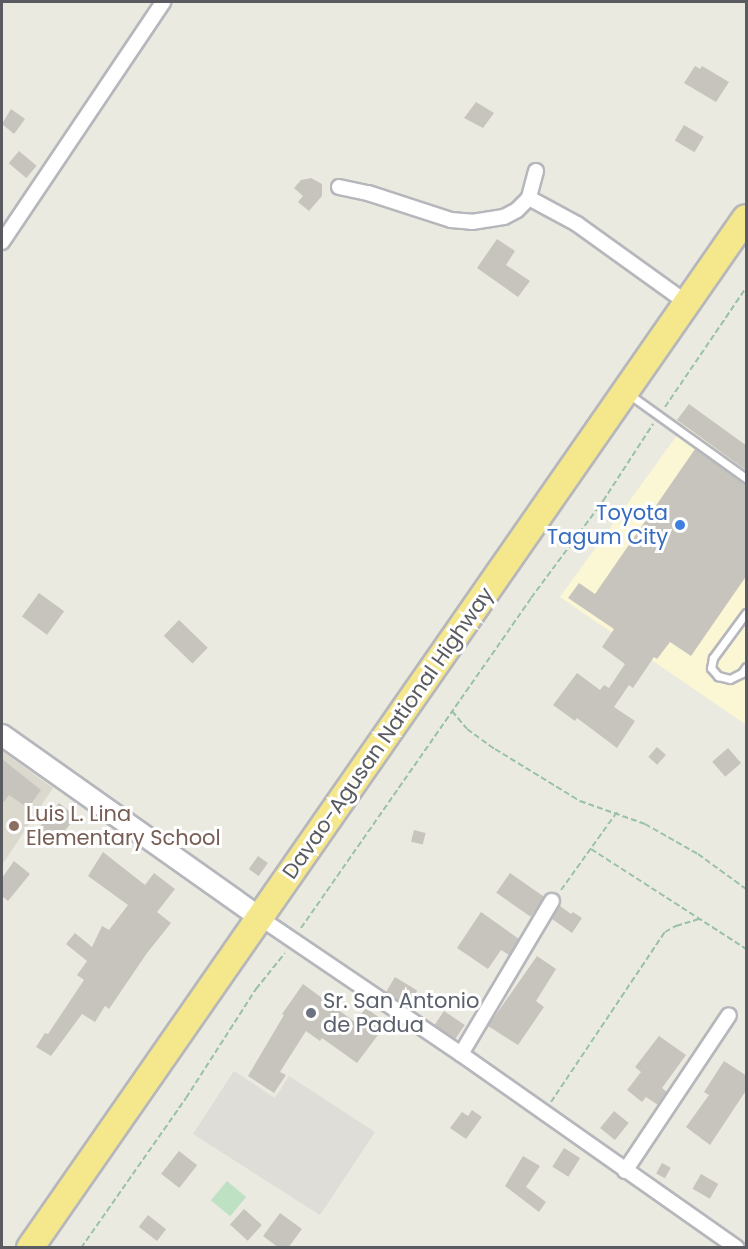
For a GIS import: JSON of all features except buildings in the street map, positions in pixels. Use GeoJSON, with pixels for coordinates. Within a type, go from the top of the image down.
{"type":"FeatureCollection","features":[{"type":"Feature","properties":{"kind":"highway","name":"Davao-Agusan National Highway"},"geometry":{"type":"LineString","coordinates":[[30,1248],[747,218]]}},
{"type":"Feature","properties":{"kind":"street"},"geometry":{"type":"LineString","coordinates":[[2,242],[163,2]]}},
{"type":"Feature","properties":{"kind":"street"},"geometry":{"type":"LineString","coordinates":[[339,187],[368,193],[451,220],[472,222],[504,217],[517,210],[529,198],[536,171]]}},
{"type":"Feature","properties":{"kind":"street"},"geometry":{"type":"LineString","coordinates":[[529,198],[577,224],[687,303]]}},
{"type":"Feature","properties":{"kind":"street"},"geometry":{"type":"LineString","coordinates":[[2,735],[294,942],[461,1054],[543,1114],[737,1248]]}},
{"type":"Feature","properties":{"kind":"street"},"geometry":{"type":"LineString","coordinates":[[461,1054],[552,901]]}},
{"type":"Feature","properties":{"kind":"street"},"geometry":{"type":"LineString","coordinates":[[625,1171],[729,1015]]}},
{"type":"Feature","properties":{"kind":"lane"},"geometry":{"type":"LineString","coordinates":[[626,392],[658,417],[747,478]]}},
{"type":"Feature","properties":{"kind":"lane"},"geometry":{"type":"LineString","coordinates":[[747,613],[713,658],[711,668],[718,676],[730,679],[742,673],[747,667]]}},
{"type":"Feature","properties":{"kind":"path"},"geometry":{"type":"LineString","coordinates":[[81,1248],[186,1098],[256,989],[294,942],[339,870],[531,598],[603,501],[747,288]]}},
{"type":"Feature","properties":{"kind":"path"},"geometry":{"type":"LineString","coordinates":[[452,711],[467,729],[495,749],[580,801],[618,812],[645,824],[698,854],[747,889]]}},
{"type":"Feature","properties":{"kind":"path"},"geometry":{"type":"LineString","coordinates":[[552,901],[618,812]]}},
{"type":"Feature","properties":{"kind":"path"},"geometry":{"type":"LineString","coordinates":[[591,849],[747,949]]}},
{"type":"Feature","properties":{"kind":"path"},"geometry":{"type":"LineString","coordinates":[[543,1114],[665,932],[699,919]]}},
{"type":"Feature","properties":{"kind":"shaded area","name":"Toyota Tagum City"},"geometry":{"type":"Polygon","coordinates":[[[691,416],[746,452],[745,724],[560,597],[691,416]]]}},
{"type":"Feature","properties":{"kind":"shaded area","name":"Luis L. Lina Elementary School"},"geometry":{"type":"Polygon","coordinates":[[[2,751],[53,788],[2,865],[2,751]]]}},
{"type":"Feature","properties":{"kind":"shaded area"},"geometry":{"type":"Polygon","coordinates":[[[234,1071],[275,1098],[289,1076],[375,1132],[320,1215],[193,1134],[234,1071]]]}},
{"type":"Feature","properties":{"kind":"green space"},"geometry":{"type":"Polygon","coordinates":[[[227,1181],[246,1197],[230,1216],[211,1200],[227,1181]]]}},
{"type":"Feature","properties":{"kind":"place","name":"Toyota Tagum City"},"geometry":{"type":"Point","coordinates":[680,525]}},
{"type":"Feature","properties":{"kind":"place","name":"Luis L. Lina Elementary School"},"geometry":{"type":"Point","coordinates":[14,826]}},
{"type":"Feature","properties":{"kind":"place","name":"Sr. San Antonio de Padua"},"geometry":{"type":"Point","coordinates":[311,1013]}}]}
